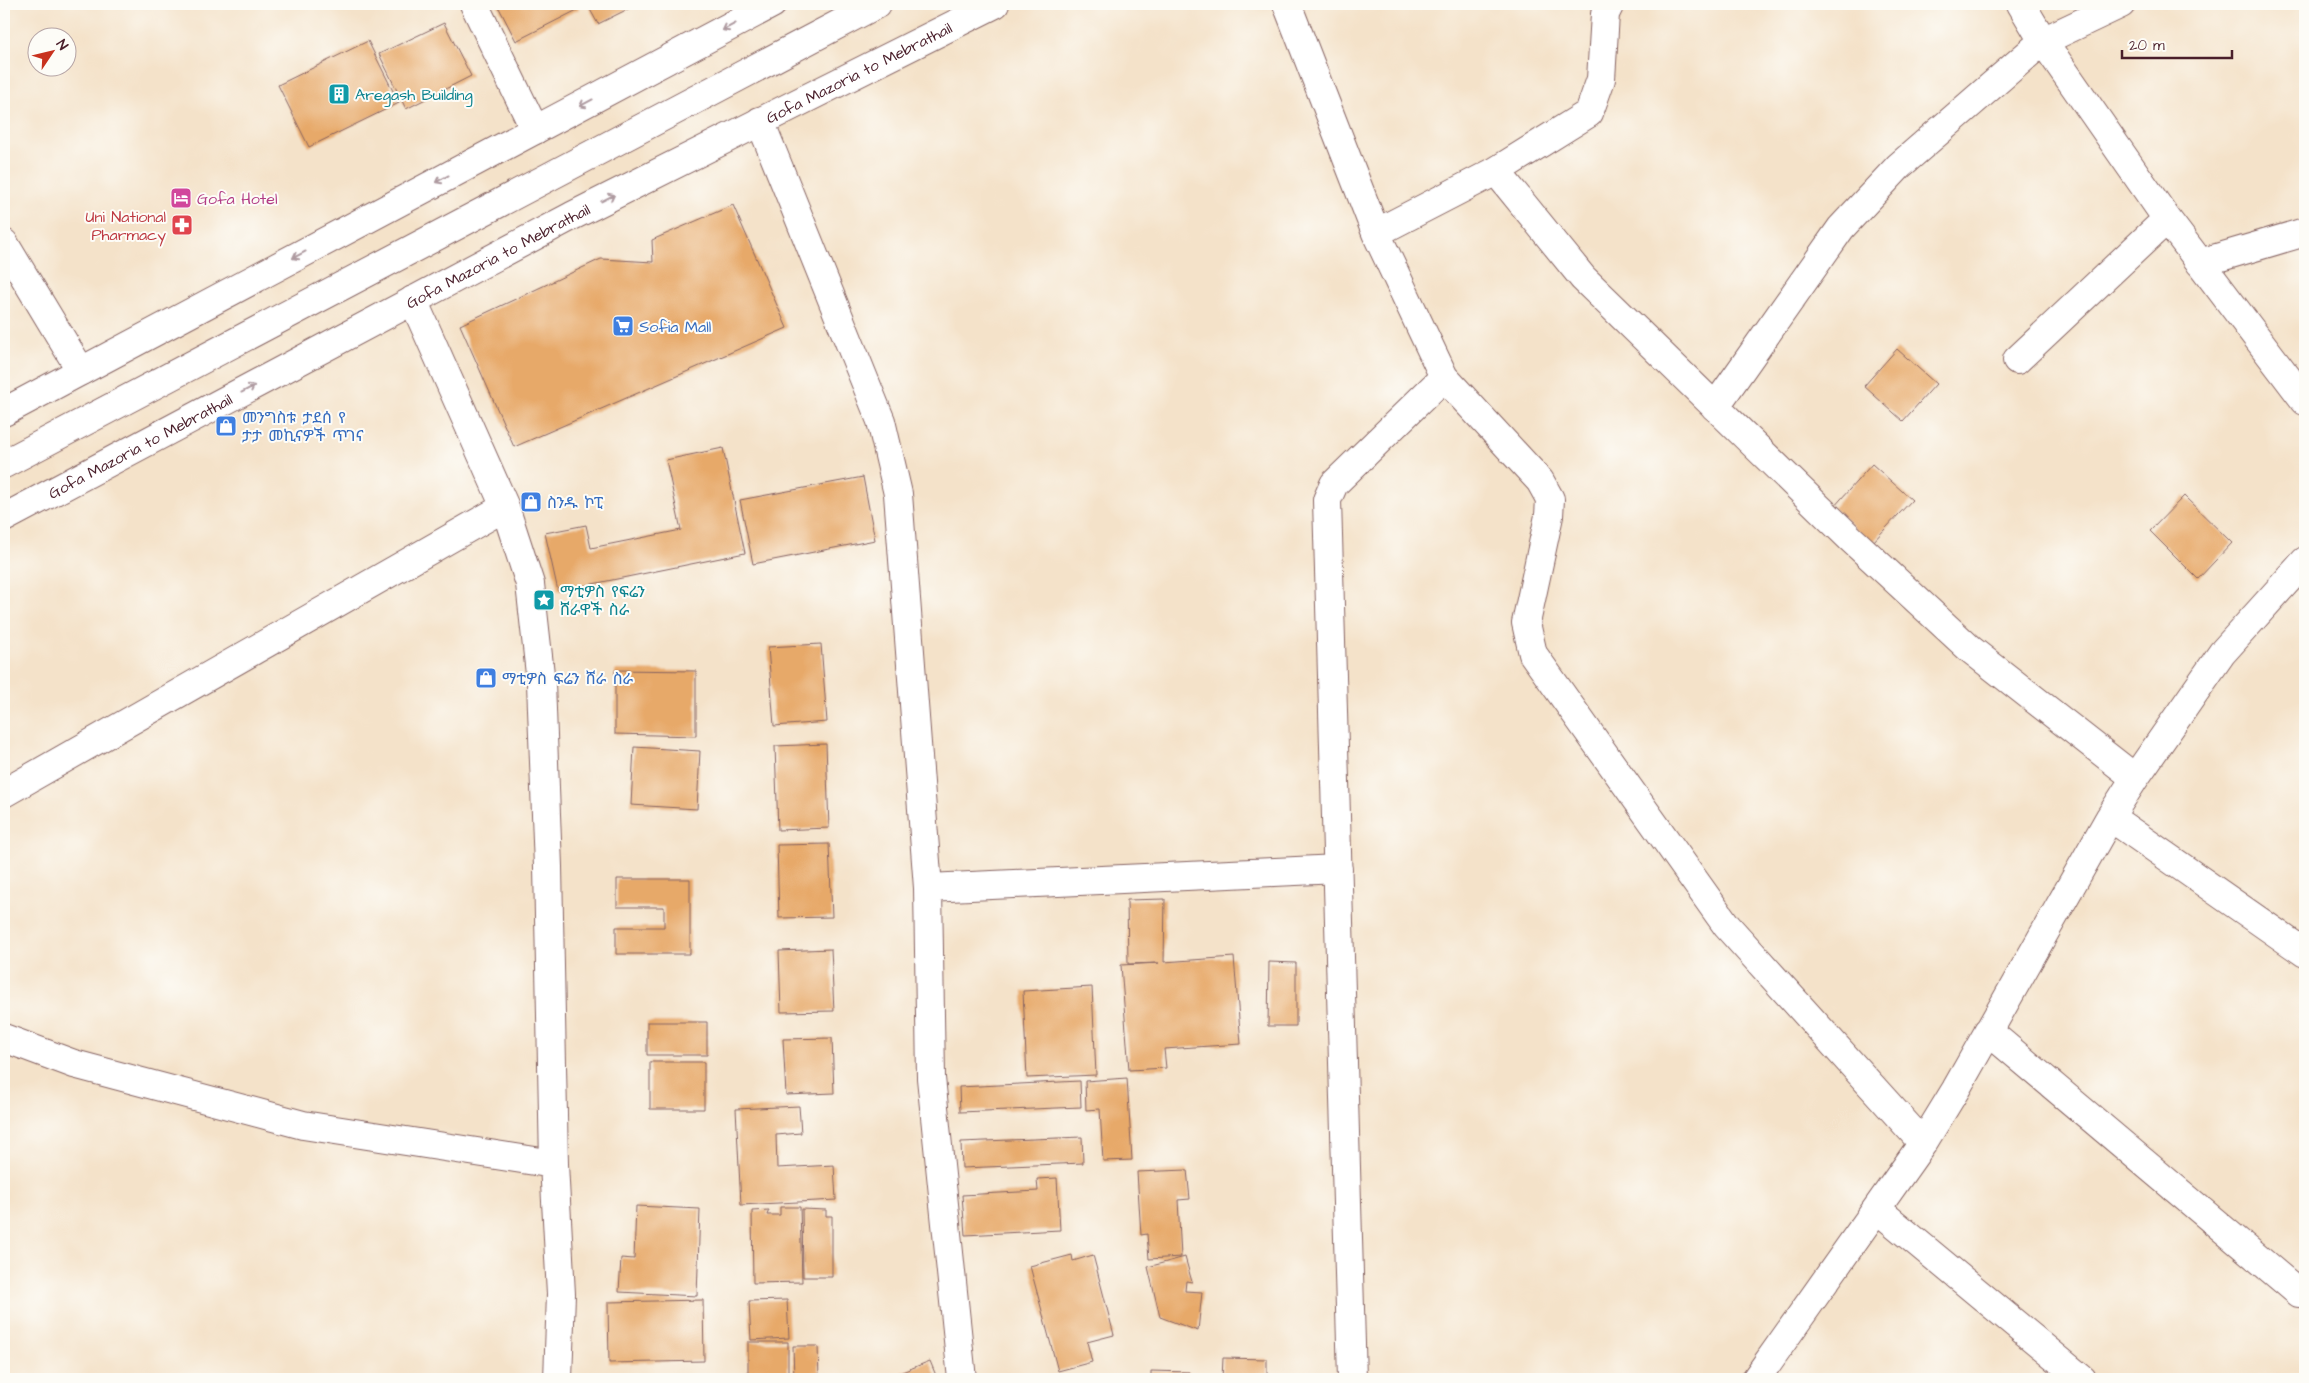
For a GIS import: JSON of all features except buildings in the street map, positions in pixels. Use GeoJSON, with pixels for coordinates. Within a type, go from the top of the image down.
{"type":"FeatureCollection","features":[{"type":"Feature","properties":{"kind":"street"},"geometry":{"type":"LineString","coordinates":[[474,4],[535,130]]}},
{"type":"Feature","properties":{"kind":"street"},"geometry":{"type":"LineString","coordinates":[[4,412],[772,4]]}},
{"type":"Feature","properties":{"kind":"street"},"geometry":{"type":"LineString","coordinates":[[4,464],[877,4]]}},
{"type":"Feature","properties":{"kind":"street","name":"Gofa Mazoria to Mebrathail"},"geometry":{"type":"LineString","coordinates":[[4,518],[572,216],[995,4]]}},
{"type":"Feature","properties":{"kind":"street"},"geometry":{"type":"LineString","coordinates":[[1287,4],[1376,233],[1444,377],[1540,481],[1550,499],[1549,516],[1526,623],[1533,654],[1727,926],[1923,1143]]}},
{"type":"Feature","properties":{"kind":"street"},"geometry":{"type":"LineString","coordinates":[[1376,233],[1496,171],[1589,113],[1601,79],[1605,14],[1610,4]]}},
{"type":"Feature","properties":{"kind":"street"},"geometry":{"type":"LineString","coordinates":[[2021,4],[2043,41],[2167,219],[2305,402]]}},
{"type":"Feature","properties":{"kind":"street"},"geometry":{"type":"LineString","coordinates":[[1715,407],[1841,228],[1899,166],[2043,41],[2121,4]]}},
{"type":"Feature","properties":{"kind":"street"},"geometry":{"type":"LineString","coordinates":[[760,121],[881,421],[898,494],[928,888],[931,1078],[962,1379]]}},
{"type":"Feature","properties":{"kind":"street"},"geometry":{"type":"LineString","coordinates":[[1496,171],[1583,278],[1850,538],[1970,649],[2134,778]]}},
{"type":"Feature","properties":{"kind":"street"},"geometry":{"type":"LineString","coordinates":[[2017,360],[2167,219]]}},
{"type":"Feature","properties":{"kind":"street"},"geometry":{"type":"LineString","coordinates":[[2200,263],[2305,232]]}},
{"type":"Feature","properties":{"kind":"street"},"geometry":{"type":"LineString","coordinates":[[4,243],[81,371]]}},
{"type":"Feature","properties":{"kind":"street"},"geometry":{"type":"LineString","coordinates":[[412,300],[505,507],[530,584],[541,683],[548,867],[554,1164],[561,1294],[558,1379]]}},
{"type":"Feature","properties":{"kind":"street"},"geometry":{"type":"LineString","coordinates":[[1352,1379],[1327,500],[1334,484],[1444,377]]}},
{"type":"Feature","properties":{"kind":"street"},"geometry":{"type":"LineString","coordinates":[[4,793],[505,507]]}},
{"type":"Feature","properties":{"kind":"street"},"geometry":{"type":"LineString","coordinates":[[1756,1379],[1878,1210],[1923,1143],[2134,778],[2222,653],[2305,561]]}},
{"type":"Feature","properties":{"kind":"street"},"geometry":{"type":"LineString","coordinates":[[2110,817],[2305,953]]}},
{"type":"Feature","properties":{"kind":"street"},"geometry":{"type":"LineString","coordinates":[[928,888],[1338,869]]}},
{"type":"Feature","properties":{"kind":"street"},"geometry":{"type":"LineString","coordinates":[[1988,1032],[2299,1293]]}},
{"type":"Feature","properties":{"kind":"street"},"geometry":{"type":"LineString","coordinates":[[4,1038],[74,1064],[303,1125],[554,1164]]}},
{"type":"Feature","properties":{"kind":"street"},"geometry":{"type":"LineString","coordinates":[[1878,1210],[2082,1379]]}},
{"type":"Feature","properties":{"kind":"place","name":"Aregash Building"},"geometry":{"type":"Point","coordinates":[339,94]}},
{"type":"Feature","properties":{"kind":"place","name":"Gofa Hotel"},"geometry":{"type":"Point","coordinates":[181,198]}},
{"type":"Feature","properties":{"kind":"place","name":"Uni National Pharmacy"},"geometry":{"type":"Point","coordinates":[182,225]}},
{"type":"Feature","properties":{"kind":"place","name":"Sofia Mall"},"geometry":{"type":"Point","coordinates":[623,326]}},
{"type":"Feature","properties":{"kind":"place","name":"መንግስቱ ታደሰ የ ታታ መኪናዎች ጥገና"},"geometry":{"type":"Point","coordinates":[226,426]}},
{"type":"Feature","properties":{"kind":"place","name":"ስንዱ ኮፒ"},"geometry":{"type":"Point","coordinates":[531,502]}},
{"type":"Feature","properties":{"kind":"place","name":"ማቲዎስ የፍሬን ሸራዋች ስራ"},"geometry":{"type":"Point","coordinates":[544,600]}},
{"type":"Feature","properties":{"kind":"place","name":"ማቲዎስ ፍሬን ሸራ ስራ"},"geometry":{"type":"Point","coordinates":[486,678]}}]}
